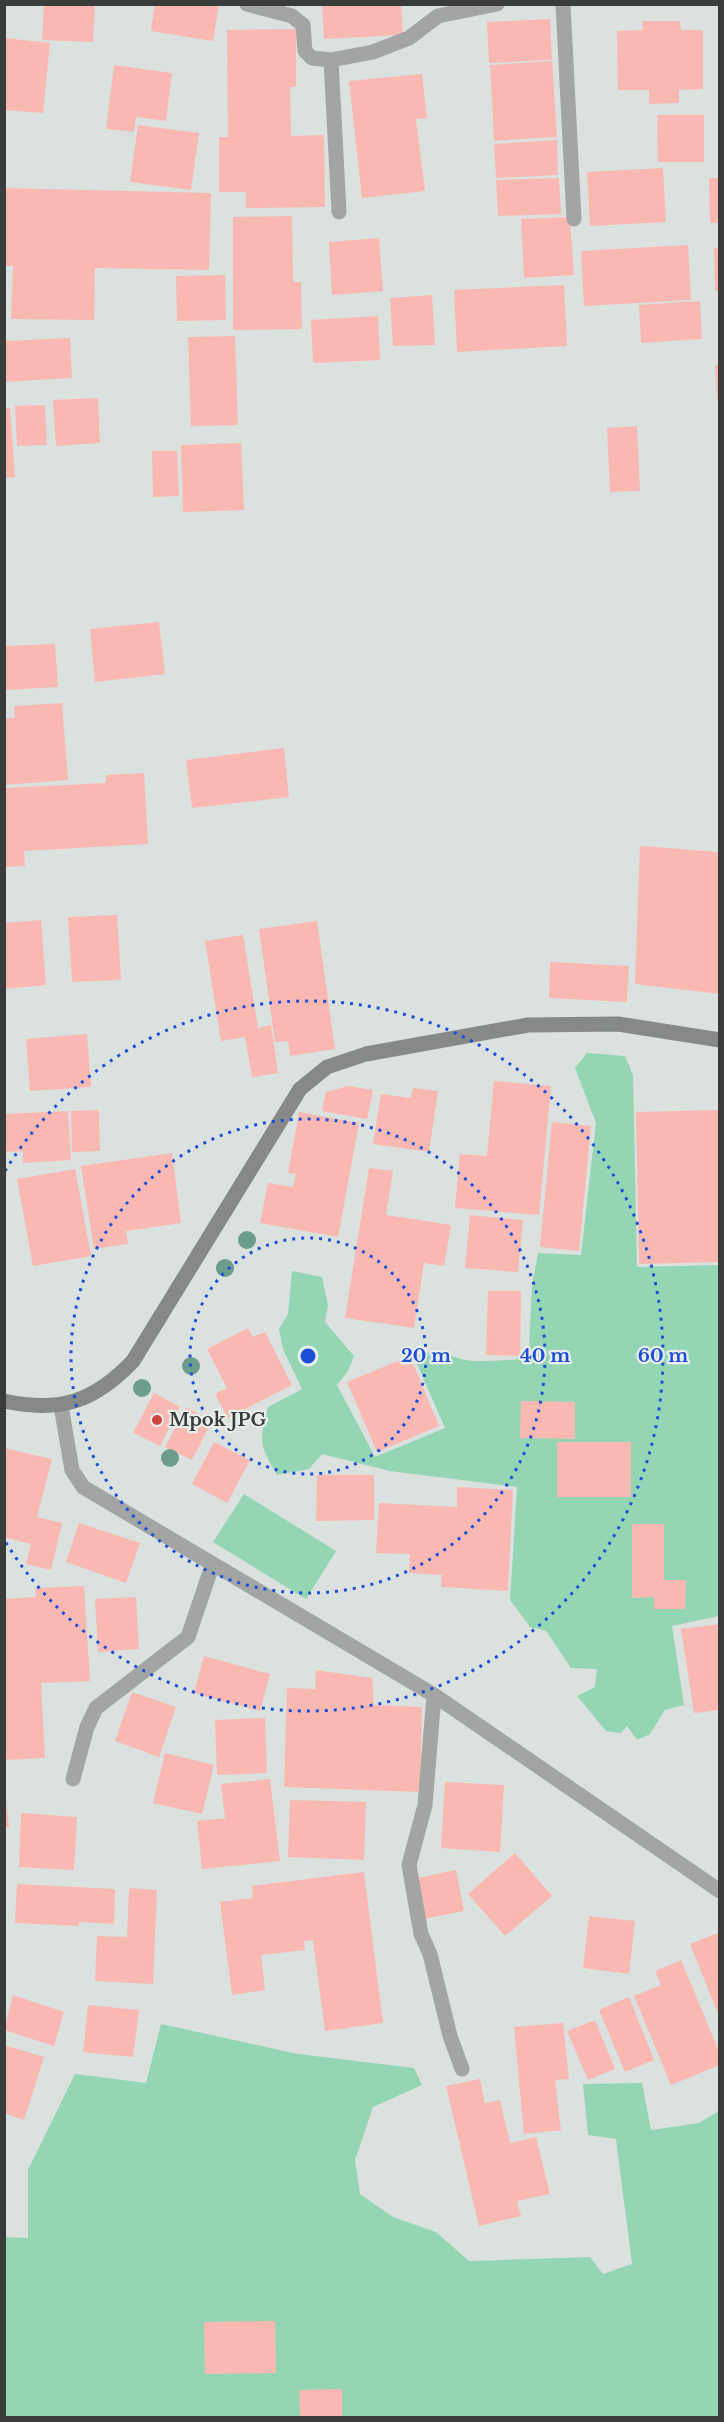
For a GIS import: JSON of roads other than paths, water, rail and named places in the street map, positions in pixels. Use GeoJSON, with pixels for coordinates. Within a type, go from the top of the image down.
{"type":"FeatureCollection","features":[{"type":"Feature","properties":{"kind":"street"},"geometry":{"type":"LineString","coordinates":[[247,4],[292,16],[303,25],[305,51],[312,58],[332,60],[373,52],[409,38],[438,16],[497,4]]}},
{"type":"Feature","properties":{"kind":"street"},"geometry":{"type":"LineString","coordinates":[[562,4],[574,219]]}},
{"type":"Feature","properties":{"kind":"street"},"geometry":{"type":"LineString","coordinates":[[332,60],[339,212]]}},
{"type":"Feature","properties":{"kind":"street"},"geometry":{"type":"LineString","coordinates":[[4,1401],[28,1406],[61,1406],[83,1400],[113,1383],[133,1361],[300,1089],[327,1067],[393,1047],[528,1025],[618,1024],[720,1040]]}},
{"type":"Feature","properties":{"kind":"street"},"geometry":{"type":"LineString","coordinates":[[61,1406],[72,1470],[83,1487],[212,1566],[434,1695],[720,1891]]}},
{"type":"Feature","properties":{"kind":"street"},"geometry":{"type":"LineString","coordinates":[[73,1779],[87,1727],[96,1708],[188,1637],[212,1566]]}},
{"type":"Feature","properties":{"kind":"street"},"geometry":{"type":"LineString","coordinates":[[434,1695],[425,1805],[409,1865],[420,1934],[430,1954],[450,2036],[462,2069]]}},
{"type":"Feature","properties":{"kind":"place","name":"Mpok JPG"},"geometry":{"type":"Point","coordinates":[157,1420]}}]}
